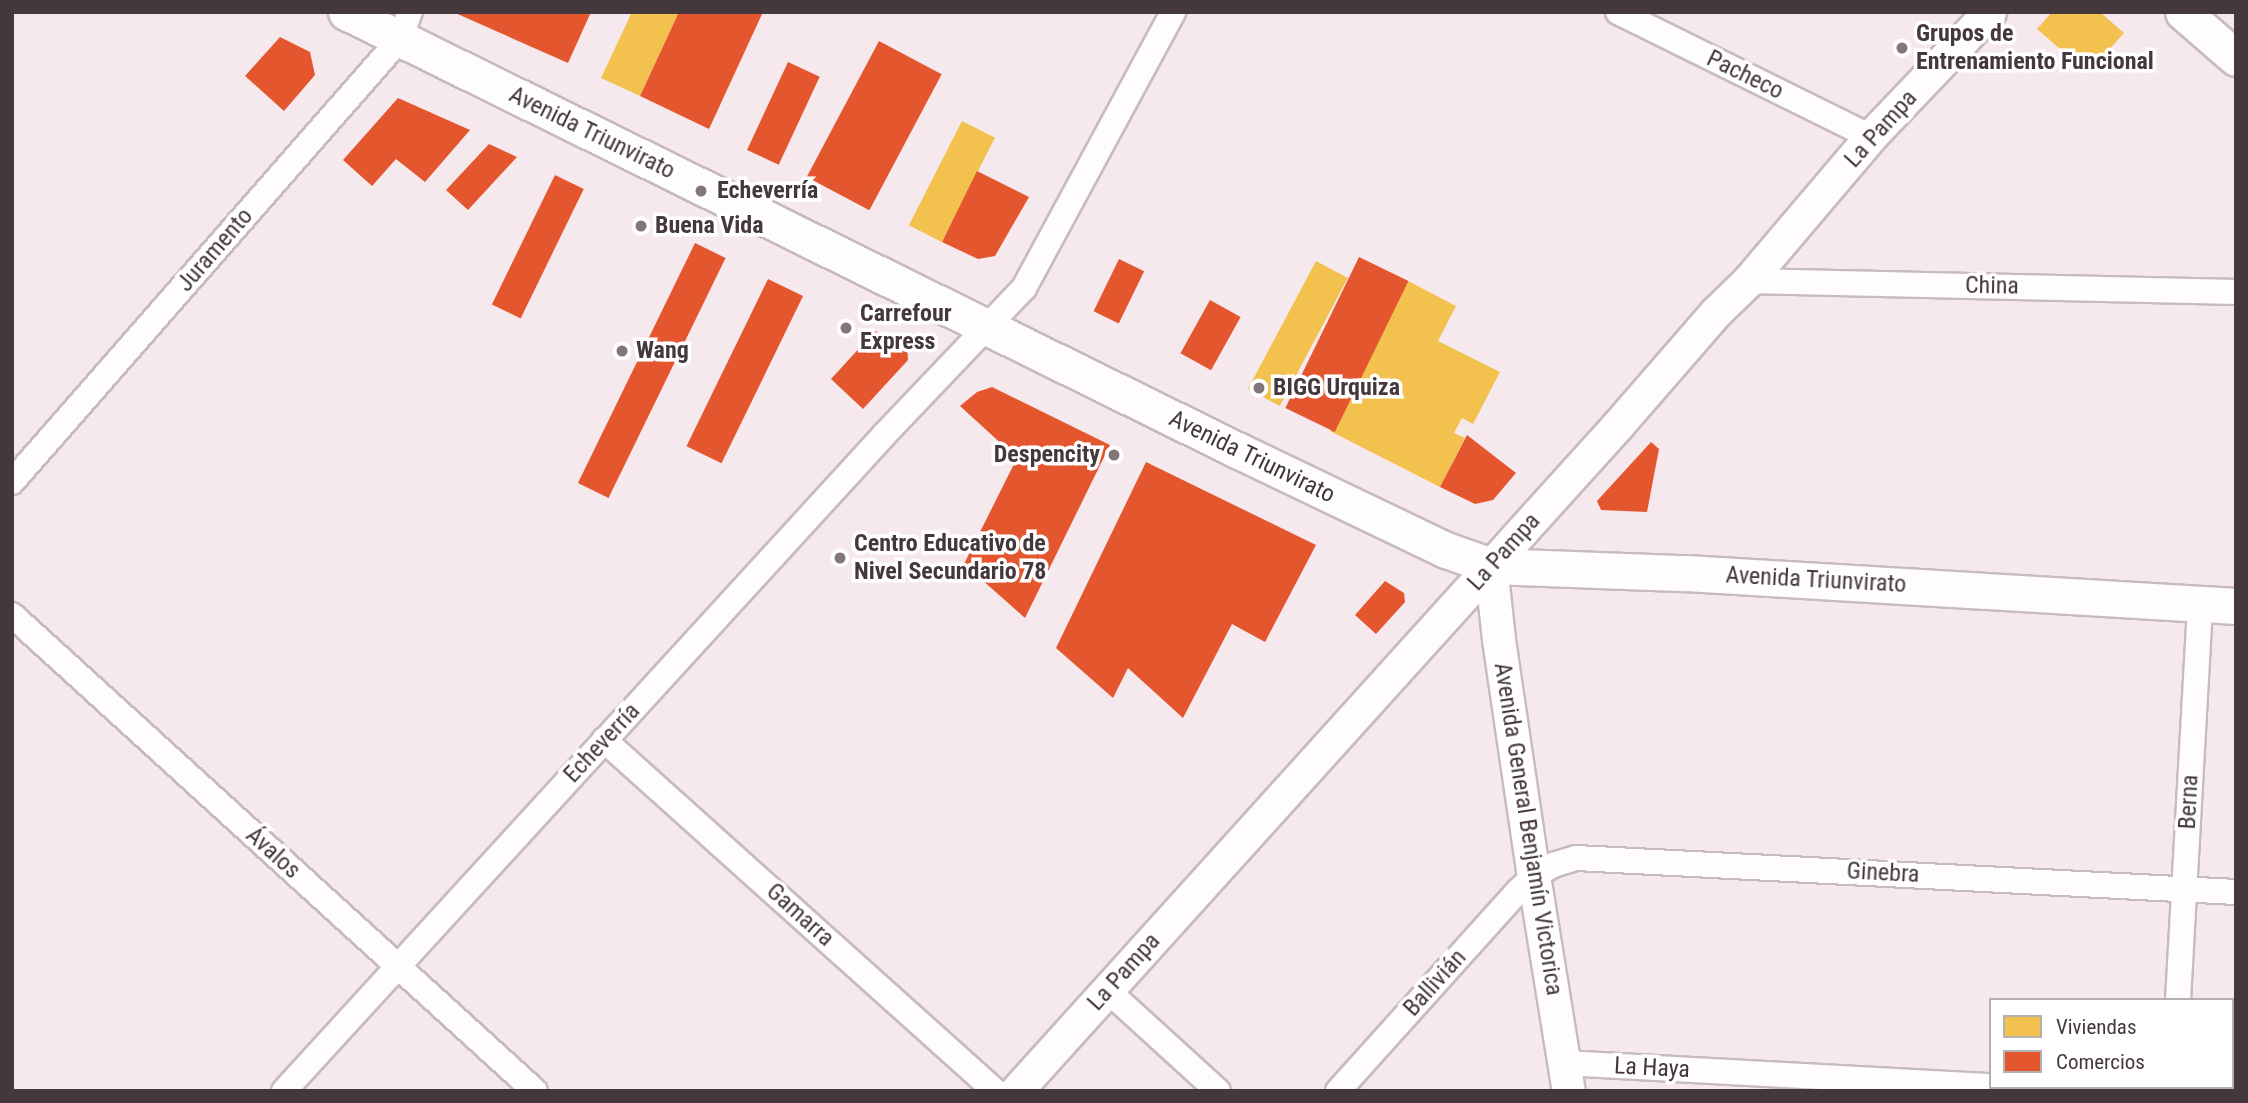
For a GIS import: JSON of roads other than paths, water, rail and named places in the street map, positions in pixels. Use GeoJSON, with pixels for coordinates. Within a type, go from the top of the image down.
{"type":"FeatureCollection","features":[{"type":"Feature","properties":{"kind":"main road","name":"Avenida Triunvirato"},"geometry":{"type":"LineString","coordinates":[[346,12],[405,25],[985,328],[1446,550],[1491,566],[1686,573],[2236,606]]}},
{"type":"Feature","properties":{"kind":"main road"},"geometry":{"type":"LineString","coordinates":[[2183,12],[2236,58]]}},
{"type":"Feature","properties":{"kind":"street","name":"Echeverría"},"geometry":{"type":"LineString","coordinates":[[284,1091],[604,740],[1024,288],[1173,12]]}},
{"type":"Feature","properties":{"kind":"street","name":"Pacheco"},"geometry":{"type":"LineString","coordinates":[[1618,12],[1871,137]]}},
{"type":"Feature","properties":{"kind":"street","name":"La Pampa"},"geometry":{"type":"LineString","coordinates":[[1017,1091],[1716,313],[1749,281],[1871,137],[1990,12]]}},
{"type":"Feature","properties":{"kind":"street","name":"Juramento"},"geometry":{"type":"LineString","coordinates":[[12,482],[405,25]]}},
{"type":"Feature","properties":{"kind":"street","name":"China"},"geometry":{"type":"LineString","coordinates":[[1749,281],[2236,292]]}},
{"type":"Feature","properties":{"kind":"street","name":"Avenida General Benjamín Victorica"},"geometry":{"type":"LineString","coordinates":[[1491,566],[1499,639],[1534,876],[1567,1077]]}},
{"type":"Feature","properties":{"kind":"street","name":"Berna"},"geometry":{"type":"LineString","coordinates":[[2178,998],[2200,604]]}},
{"type":"Feature","properties":{"kind":"street","name":"Ávalos"},"geometry":{"type":"LineString","coordinates":[[12,615],[535,1091]]}},
{"type":"Feature","properties":{"kind":"street","name":"Gamarra"},"geometry":{"type":"LineString","coordinates":[[604,740],[995,1091]]}},
{"type":"Feature","properties":{"kind":"street","name":"Ginebra"},"geometry":{"type":"LineString","coordinates":[[1534,876],[1553,865],[1576,858],[1600,858],[2236,892]]}},
{"type":"Feature","properties":{"kind":"street","name":"Ballivián"},"geometry":{"type":"LineString","coordinates":[[1338,1091],[1534,876]]}},
{"type":"Feature","properties":{"kind":"street"},"geometry":{"type":"LineString","coordinates":[[1107,990],[1218,1091]]}},
{"type":"Feature","properties":{"kind":"street","name":"La Haya"},"geometry":{"type":"LineString","coordinates":[[1567,1077],[1989,1086]]}},
{"type":"Feature","properties":{"kind":"street"},"geometry":{"type":"LineString","coordinates":[[2052,1089],[2086,1091]]}},
{"type":"Feature","properties":{"kind":"place","name":"Grupos de Entrenamiento Funcional"},"geometry":{"type":"Point","coordinates":[1902,48]}},
{"type":"Feature","properties":{"kind":"place","name":"Echeverría"},"geometry":{"type":"Point","coordinates":[701,191]}},
{"type":"Feature","properties":{"kind":"place","name":"Buena Vida"},"geometry":{"type":"Point","coordinates":[641,226]}},
{"type":"Feature","properties":{"kind":"place","name":"Carrefour Express"},"geometry":{"type":"Point","coordinates":[846,328]}},
{"type":"Feature","properties":{"kind":"place","name":"Wang"},"geometry":{"type":"Point","coordinates":[622,351]}},
{"type":"Feature","properties":{"kind":"place","name":"BIGG Urquiza"},"geometry":{"type":"Point","coordinates":[1259,388]}},
{"type":"Feature","properties":{"kind":"place","name":"Despencity"},"geometry":{"type":"Point","coordinates":[1114,455]}},
{"type":"Feature","properties":{"kind":"place","name":"Centro Educativo de Nivel Secundario 78"},"geometry":{"type":"Point","coordinates":[840,558]}}]}
